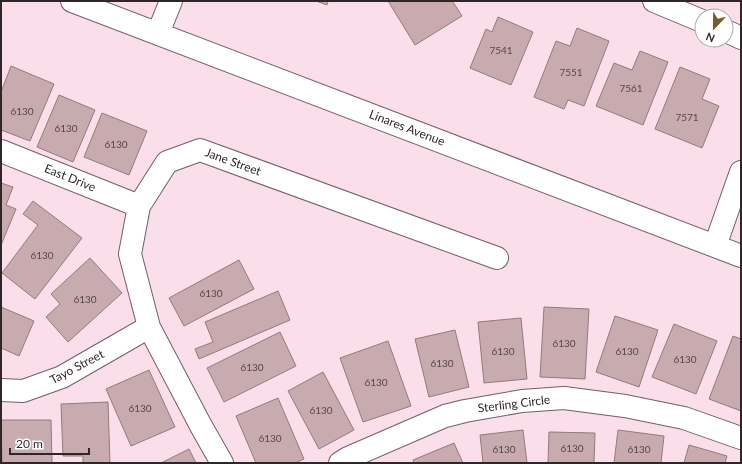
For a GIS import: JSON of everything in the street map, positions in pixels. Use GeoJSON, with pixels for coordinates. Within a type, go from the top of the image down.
{"type":"FeatureCollection","features":[{"type":"Feature","properties":{"kind":"street","name":"Linares Avenue"},"geometry":{"type":"LineString","coordinates":[[72,1],[741,256]]}},
{"type":"Feature","properties":{"kind":"street"},"geometry":{"type":"LineString","coordinates":[[158,34],[171,1]]}},
{"type":"Feature","properties":{"kind":"street"},"geometry":{"type":"LineString","coordinates":[[654,1],[694,18]]}},
{"type":"Feature","properties":{"kind":"street","name":"Jane Street"},"geometry":{"type":"LineString","coordinates":[[222,463],[149,327],[130,254],[139,206],[167,162],[200,150],[497,258]]}},
{"type":"Feature","properties":{"kind":"street","name":"East Drive"},"geometry":{"type":"LineString","coordinates":[[1,151],[139,206]]}},
{"type":"Feature","properties":{"kind":"street"},"geometry":{"type":"LineString","coordinates":[[715,246],[741,172]]}},
{"type":"Feature","properties":{"kind":"street","name":"Tayo Street"},"geometry":{"type":"LineString","coordinates":[[1,390],[23,391],[62,377],[149,327]]}},
{"type":"Feature","properties":{"kind":"street","name":"Sterling Circle"},"geometry":{"type":"LineString","coordinates":[[340,463],[397,436],[445,416],[522,401],[564,398],[625,406],[684,418],[741,438]]}},
{"type":"Feature","properties":{"kind":"building"},"geometry":{"type":"Polygon","coordinates":[[[316,1],[328,1],[327,5],[316,1]]]}},
{"type":"Feature","properties":{"kind":"building"},"geometry":{"type":"Polygon","coordinates":[[[388,1],[456,1],[453,2],[462,16],[415,45],[388,1]]]}},
{"type":"Feature","properties":{"kind":"building"},"geometry":{"type":"Polygon","coordinates":[[[498,17],[533,32],[511,85],[470,68],[486,29],[492,32],[498,17]]]}},
{"type":"Feature","properties":{"kind":"building"},"geometry":{"type":"Polygon","coordinates":[[[577,28],[609,41],[584,106],[568,100],[564,109],[534,97],[556,41],[570,46],[577,28]]]}},
{"type":"Feature","properties":{"kind":"building"},"geometry":{"type":"Polygon","coordinates":[[[640,51],[668,62],[643,125],[596,106],[614,63],[632,70],[640,51]]]}},
{"type":"Feature","properties":{"kind":"building"},"geometry":{"type":"Polygon","coordinates":[[[11,66],[54,84],[30,141],[1,130],[1,92],[11,66]]]}},
{"type":"Feature","properties":{"kind":"building"},"geometry":{"type":"Polygon","coordinates":[[[680,67],[710,79],[702,99],[719,106],[702,148],[655,129],[680,67]]]}},
{"type":"Feature","properties":{"kind":"building"},"geometry":{"type":"Polygon","coordinates":[[[59,95],[95,110],[73,162],[37,147],[59,95]]]}},
{"type":"Feature","properties":{"kind":"building"},"geometry":{"type":"Polygon","coordinates":[[[102,113],[147,131],[129,175],[84,157],[102,113]]]}},
{"type":"Feature","properties":{"kind":"building"},"geometry":{"type":"Polygon","coordinates":[[[1,183],[13,187],[6,205],[16,209],[1,245],[1,183]]]}},
{"type":"Feature","properties":{"kind":"building"},"geometry":{"type":"Polygon","coordinates":[[[33,201],[82,238],[35,299],[2,273],[38,225],[23,214],[33,201]]]}},
{"type":"Feature","properties":{"kind":"building"},"geometry":{"type":"Polygon","coordinates":[[[90,258],[122,293],[68,342],[46,317],[60,304],[51,294],[90,258]]]}},
{"type":"Feature","properties":{"kind":"building"},"geometry":{"type":"Polygon","coordinates":[[[239,260],[254,289],[184,326],[169,298],[239,260]]]}},
{"type":"Feature","properties":{"kind":"building"},"geometry":{"type":"Polygon","coordinates":[[[278,291],[290,320],[199,359],[195,349],[213,342],[205,322],[278,291]]]}},
{"type":"Feature","properties":{"kind":"building"},"geometry":{"type":"Polygon","coordinates":[[[1,307],[34,321],[19,356],[1,348],[1,307]]]}},
{"type":"Feature","properties":{"kind":"building"},"geometry":{"type":"Polygon","coordinates":[[[544,307],[589,309],[585,379],[540,377],[544,307]]]}},
{"type":"Feature","properties":{"kind":"building"},"geometry":{"type":"Polygon","coordinates":[[[615,316],[658,330],[639,387],[596,372],[615,316]]]}},
{"type":"Feature","properties":{"kind":"building"},"geometry":{"type":"Polygon","coordinates":[[[521,318],[527,379],[484,383],[478,322],[521,318]]]}},
{"type":"Feature","properties":{"kind":"building"},"geometry":{"type":"Polygon","coordinates":[[[674,324],[717,341],[696,394],[652,377],[674,324]]]}},
{"type":"Feature","properties":{"kind":"building"},"geometry":{"type":"Polygon","coordinates":[[[455,330],[469,387],[429,397],[415,339],[455,330]]]}},
{"type":"Feature","properties":{"kind":"building"},"geometry":{"type":"Polygon","coordinates":[[[280,332],[296,366],[224,402],[207,368],[280,332]]]}},
{"type":"Feature","properties":{"kind":"building"},"geometry":{"type":"Polygon","coordinates":[[[733,336],[741,339],[741,411],[709,399],[733,336]]]}},
{"type":"Feature","properties":{"kind":"building"},"geometry":{"type":"Polygon","coordinates":[[[388,341],[411,406],[363,422],[340,358],[388,341]]]}},
{"type":"Feature","properties":{"kind":"building"},"geometry":{"type":"Polygon","coordinates":[[[149,370],[175,427],[131,446],[106,389],[149,370]]]}},
{"type":"Feature","properties":{"kind":"building"},"geometry":{"type":"Polygon","coordinates":[[[323,372],[354,430],[319,449],[288,391],[323,372]]]}},
{"type":"Feature","properties":{"kind":"building"},"geometry":{"type":"Polygon","coordinates":[[[278,398],[304,459],[295,463],[256,463],[236,416],[278,398]]]}},
{"type":"Feature","properties":{"kind":"building"},"geometry":{"type":"Polygon","coordinates":[[[108,402],[110,463],[83,463],[83,456],[63,456],[61,404],[108,402]]]}},
{"type":"Feature","properties":{"kind":"building"},"geometry":{"type":"Polygon","coordinates":[[[1,420],[51,420],[52,463],[2,463],[1,420]]]}},
{"type":"Feature","properties":{"kind":"building"},"geometry":{"type":"Polygon","coordinates":[[[523,430],[527,463],[483,463],[480,435],[523,430]]]}},
{"type":"Feature","properties":{"kind":"building"},"geometry":{"type":"Polygon","coordinates":[[[618,430],[664,436],[661,463],[614,463],[618,430]]]}},
{"type":"Feature","properties":{"kind":"building"},"geometry":{"type":"Polygon","coordinates":[[[549,432],[595,433],[594,463],[548,463],[549,432]]]}},
{"type":"Feature","properties":{"kind":"building"},"geometry":{"type":"Polygon","coordinates":[[[454,443],[463,463],[414,463],[413,460],[454,443]]]}},
{"type":"Feature","properties":{"kind":"building"},"geometry":{"type":"Polygon","coordinates":[[[689,445],[727,456],[725,463],[684,463],[689,445]]]}},
{"type":"Feature","properties":{"kind":"building"},"geometry":{"type":"Polygon","coordinates":[[[189,449],[196,463],[161,463],[189,449]]]}}]}
